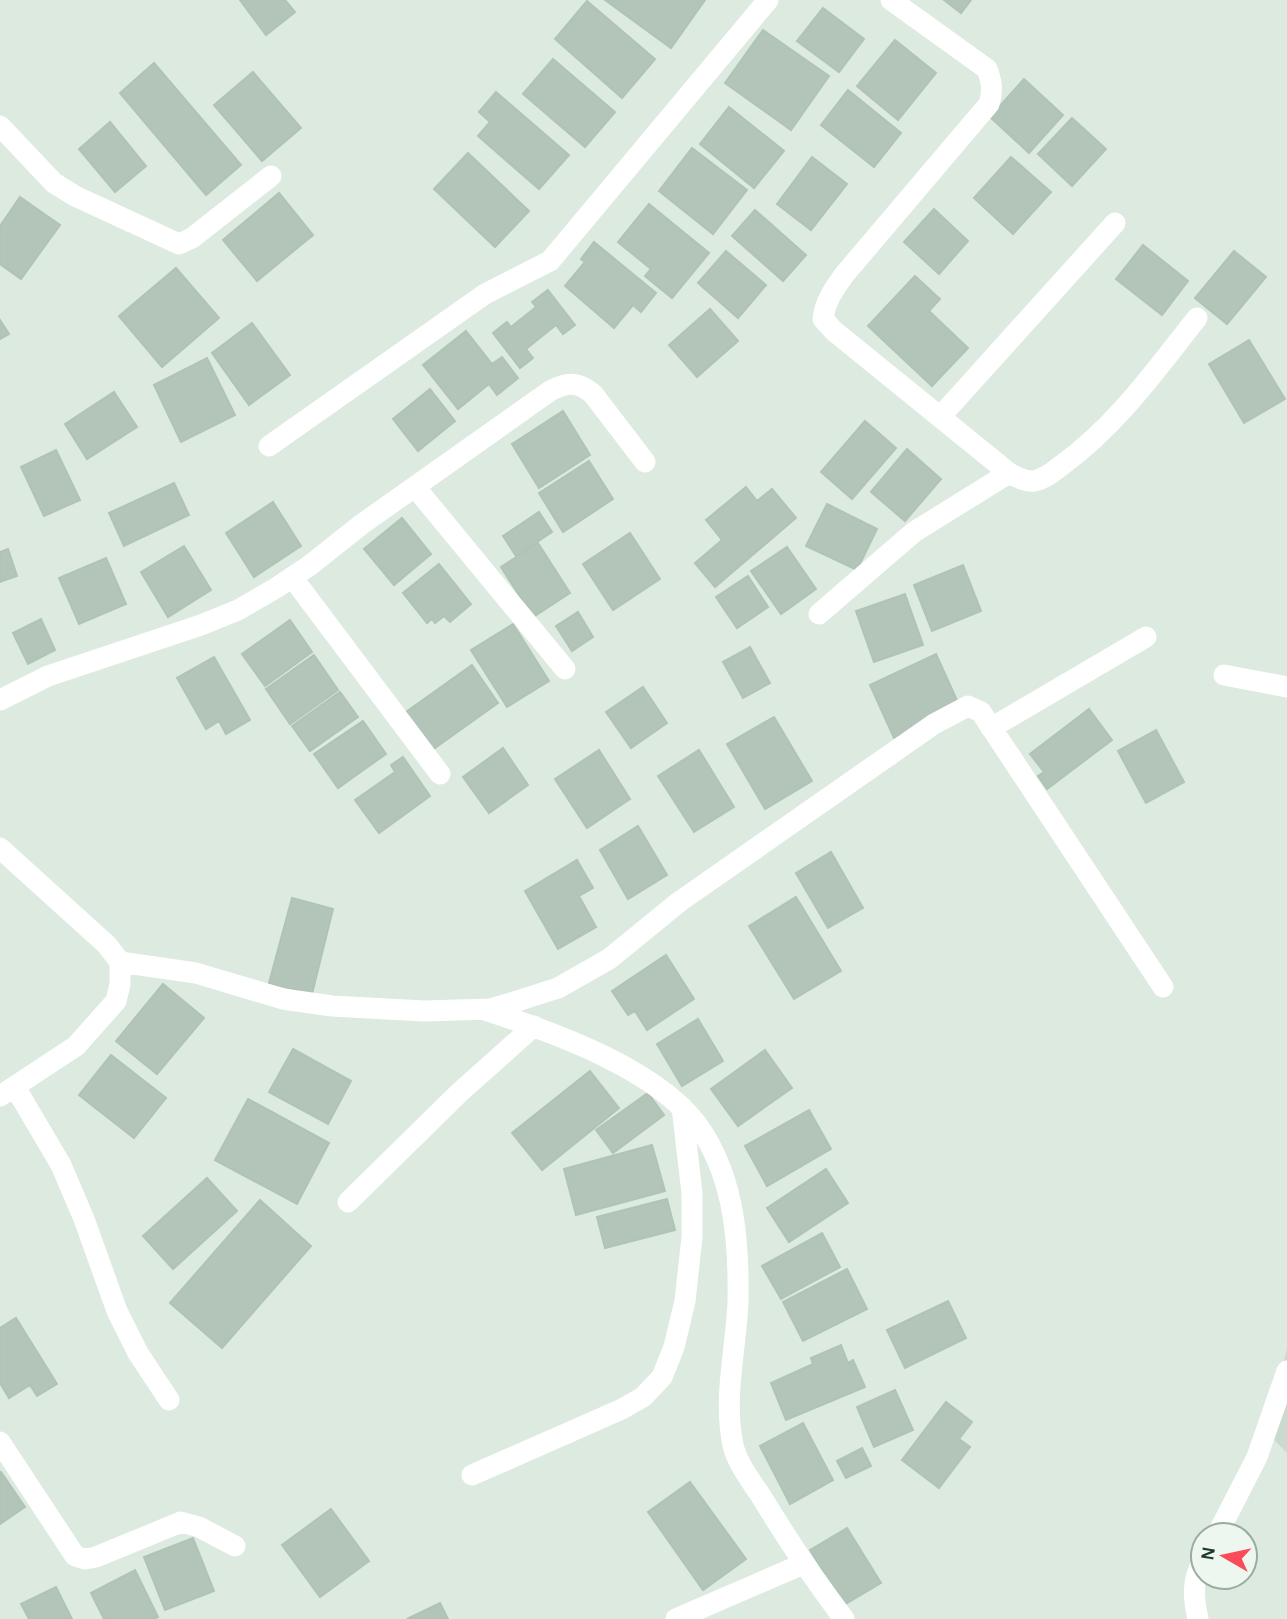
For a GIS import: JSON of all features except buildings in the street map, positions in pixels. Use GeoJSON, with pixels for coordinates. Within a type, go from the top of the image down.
{"type":"FeatureCollection","features":[{"type":"Feature","properties":{"kind":"street"},"geometry":{"type":"LineString","coordinates":[[269,446],[485,294],[550,261],[768,0]]}},
{"type":"Feature","properties":{"kind":"street"},"geometry":{"type":"LineString","coordinates":[[891,0],[986,69],[993,92],[989,104],[844,275],[824,308],[823,319],[834,331],[1009,473],[1023,480],[1035,481],[1048,475],[1088,446],[1120,414],[1197,318]]}},
{"type":"Feature","properties":{"kind":"street"},"geometry":{"type":"LineString","coordinates":[[0,126],[54,183],[75,196],[126,217],[179,244],[192,238],[271,176]]}},
{"type":"Feature","properties":{"kind":"street"},"geometry":{"type":"LineString","coordinates":[[940,417],[1115,223]]}},
{"type":"Feature","properties":{"kind":"street"},"geometry":{"type":"LineString","coordinates":[[0,700],[48,676],[238,610],[292,577],[561,385],[574,383],[593,394],[645,462]]}},
{"type":"Feature","properties":{"kind":"street"},"geometry":{"type":"LineString","coordinates":[[820,614],[914,532],[1009,473]]}},
{"type":"Feature","properties":{"kind":"street"},"geometry":{"type":"LineString","coordinates":[[415,487],[565,668]]}},
{"type":"Feature","properties":{"kind":"street"},"geometry":{"type":"LineString","coordinates":[[292,577],[440,774]]}},
{"type":"Feature","properties":{"kind":"street"},"geometry":{"type":"LineString","coordinates":[[991,728],[1146,637]]}},
{"type":"Feature","properties":{"kind":"street"},"geometry":{"type":"LineString","coordinates":[[1224,675],[1287,687]]}},
{"type":"Feature","properties":{"kind":"street"},"geometry":{"type":"LineString","coordinates":[[120,962],[196,973],[283,999],[332,1006],[424,1011],[484,1009],[558,988],[610,959],[679,902],[934,724],[962,708],[975,707],[981,712],[1163,987]]}},
{"type":"Feature","properties":{"kind":"street"},"geometry":{"type":"LineString","coordinates":[[0,848],[86,923],[120,962],[120,984],[116,1001],[105,1016],[75,1046],[7,1091],[61,1166],[84,1219],[117,1311],[138,1353],[169,1400]]}},
{"type":"Feature","properties":{"kind":"street"},"geometry":{"type":"LineString","coordinates":[[484,1009],[534,1026],[631,1071],[682,1107],[704,1134],[724,1180],[736,1228],[737,1338],[729,1403],[734,1449],[803,1564],[844,1619]]}},
{"type":"Feature","properties":{"kind":"street"},"geometry":{"type":"LineString","coordinates":[[348,1202],[458,1093],[534,1026]]}},
{"type":"Feature","properties":{"kind":"street"},"geometry":{"type":"LineString","coordinates":[[472,1475],[622,1409],[643,1397],[662,1377],[674,1347],[685,1301],[692,1237],[692,1193],[682,1107]]}},
{"type":"Feature","properties":{"kind":"street"},"geometry":{"type":"LineString","coordinates":[[1224,1521],[1257,1457],[1287,1371]]}},
{"type":"Feature","properties":{"kind":"street"},"geometry":{"type":"LineString","coordinates":[[0,1442],[75,1556],[85,1559],[96,1557],[181,1521],[199,1527],[235,1546]]}},
{"type":"Feature","properties":{"kind":"street"},"geometry":{"type":"LineString","coordinates":[[676,1619],[803,1564]]}},
{"type":"Feature","properties":{"kind":"street"},"geometry":{"type":"LineString","coordinates":[[1194,1591],[1198,1619]]}},
{"type":"Feature","properties":{"kind":"shaded area"},"geometry":{"type":"Polygon","coordinates":[[[1287,1349],[1287,1453],[1265,1431],[1287,1349]]]}}]}
